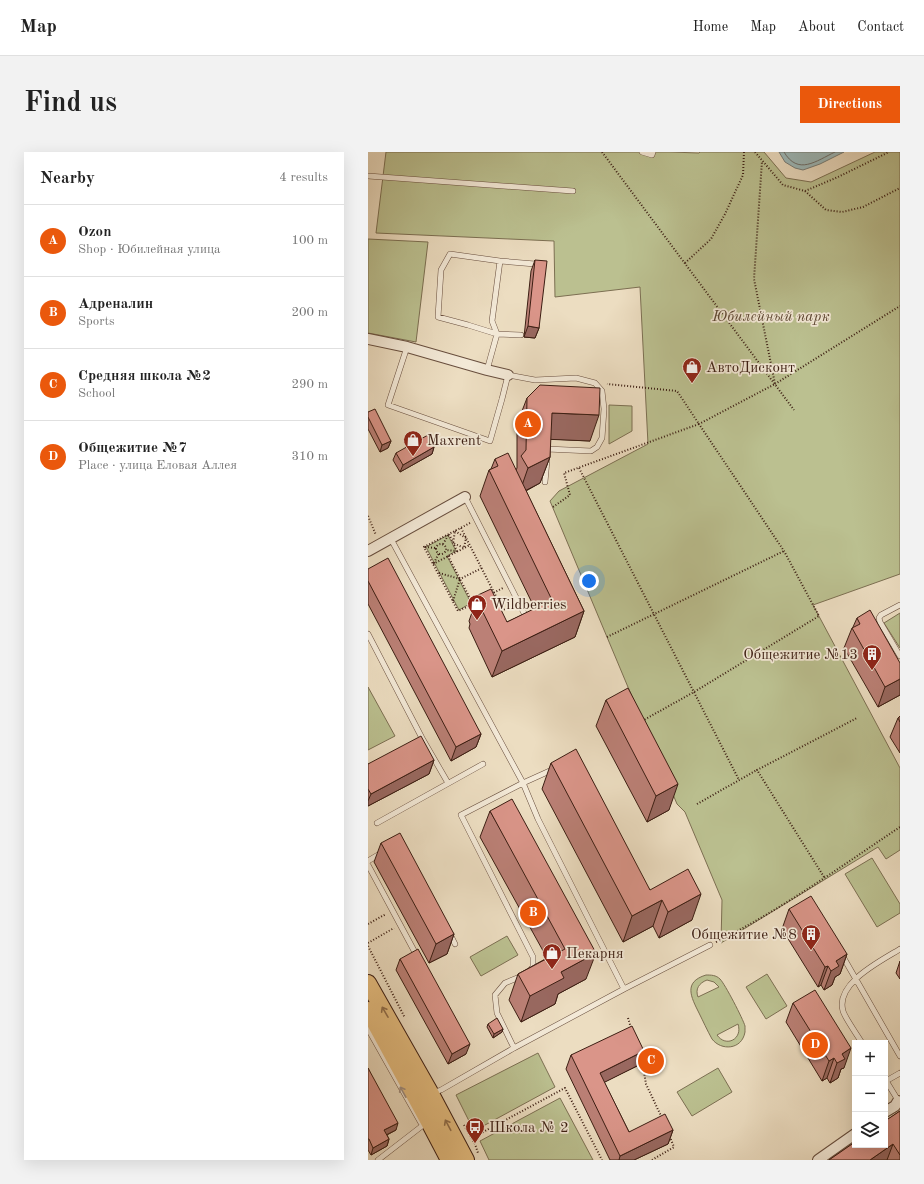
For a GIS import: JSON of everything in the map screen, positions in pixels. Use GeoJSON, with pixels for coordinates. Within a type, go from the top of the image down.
{"type":"FeatureCollection","features":[{"type":"Feature","properties":{"kind":"main road"},"geometry":{"type":"LineString","coordinates":[[368,983],[431,1094],[466,1160]]}},
{"type":"Feature","properties":{"kind":"main road"},"geometry":{"type":"LineString","coordinates":[[368,1010],[426,1124],[449,1160]]}},
{"type":"Feature","properties":{"kind":"street"},"geometry":{"type":"LineString","coordinates":[[368,339],[407,347],[508,375]]}},
{"type":"Feature","properties":{"kind":"street"},"geometry":{"type":"LineString","coordinates":[[368,549],[381,545],[465,497]]}},
{"type":"Feature","properties":{"kind":"street"},"geometry":{"type":"LineString","coordinates":[[888,1110],[895,1106],[898,1101]]}},
{"type":"Feature","properties":{"kind":"street"},"geometry":{"type":"LineString","coordinates":[[818,1160],[852,1136]]}},
{"type":"Feature","properties":{"kind":"lane"},"geometry":{"type":"LineString","coordinates":[[642,152],[652,155],[653,152]]}},
{"type":"Feature","properties":{"kind":"lane"},"geometry":{"type":"LineString","coordinates":[[368,176],[573,191]]}},
{"type":"Feature","properties":{"kind":"lane"},"geometry":{"type":"LineString","coordinates":[[521,335],[498,334],[438,317],[441,270],[450,254],[535,264]]}},
{"type":"Feature","properties":{"kind":"lane"},"geometry":{"type":"LineString","coordinates":[[487,370],[498,334],[492,321],[500,261]]}},
{"type":"Feature","properties":{"kind":"lane"},"geometry":{"type":"LineString","coordinates":[[407,347],[388,405],[490,441],[508,375],[535,380],[576,378],[595,383],[602,391],[604,409],[602,438],[597,447],[591,451],[548,448],[545,482]]}},
{"type":"Feature","properties":{"kind":"lane"},"geometry":{"type":"LineString","coordinates":[[465,497],[527,619],[520,622]]}},
{"type":"Feature","properties":{"kind":"lane"},"geometry":{"type":"LineString","coordinates":[[391,539],[523,783],[538,819],[624,989]]}},
{"type":"Feature","properties":{"kind":"lane"},"geometry":{"type":"LineString","coordinates":[[900,605],[879,618],[900,656]]}},
{"type":"Feature","properties":{"kind":"lane"},"geometry":{"type":"LineString","coordinates":[[368,634],[422,738],[448,783]]}},
{"type":"Feature","properties":{"kind":"lane"},"geometry":{"type":"LineString","coordinates":[[416,741],[422,738]]}},
{"type":"Feature","properties":{"kind":"lane"},"geometry":{"type":"LineString","coordinates":[[376,823],[483,764]]}},
{"type":"Feature","properties":{"kind":"lane"},"geometry":{"type":"LineString","coordinates":[[514,1048],[497,1013],[496,995],[505,983],[529,973],[534,966],[533,957],[461,815],[560,766]]}},
{"type":"Feature","properties":{"kind":"lane"},"geometry":{"type":"LineString","coordinates":[[368,861],[388,849]]}},
{"type":"Feature","properties":{"kind":"lane"},"geometry":{"type":"LineString","coordinates":[[368,865],[420,962]]}},
{"type":"Feature","properties":{"kind":"lane"},"geometry":{"type":"LineString","coordinates":[[448,930],[455,944]]}},
{"type":"Feature","properties":{"kind":"lane"},"geometry":{"type":"LineString","coordinates":[[431,1094],[441,1090],[514,1048],[624,989],[710,945]]}},
{"type":"Feature","properties":{"kind":"lane"},"geometry":{"type":"LineString","coordinates":[[860,1040],[843,1012],[842,1001],[856,978],[900,949]]}},
{"type":"Feature","properties":{"kind":"lane"},"geometry":{"type":"LineString","coordinates":[[841,952],[900,1056]]}},
{"type":"Feature","properties":{"kind":"lane"},"geometry":{"type":"LineString","coordinates":[[368,1029],[426,1124],[378,1160]]}},
{"type":"Feature","properties":{"kind":"lane"},"geometry":{"type":"LineString","coordinates":[[888,1079],[900,1073]]}},
{"type":"Feature","properties":{"kind":"lane"},"geometry":{"type":"LineString","coordinates":[[888,1083],[898,1101]]}},
{"type":"Feature","properties":{"kind":"path"},"geometry":{"type":"LineString","coordinates":[[602,152],[794,410]]}},
{"type":"Feature","properties":{"kind":"path"},"geometry":{"type":"LineString","coordinates":[[685,263],[711,239],[726,214],[743,175],[744,152]]}},
{"type":"Feature","properties":{"kind":"path"},"geometry":{"type":"LineString","coordinates":[[755,152],[783,185],[805,191],[826,210],[842,212],[863,207],[900,188]]}},
{"type":"Feature","properties":{"kind":"path"},"geometry":{"type":"LineString","coordinates":[[805,191],[889,152]]}},
{"type":"Feature","properties":{"kind":"path"},"geometry":{"type":"LineString","coordinates":[[762,161],[754,279],[775,384]]}},
{"type":"Feature","properties":{"kind":"path"},"geometry":{"type":"LineString","coordinates":[[553,507],[570,496],[564,473],[699,424],[775,384],[900,306]]}},
{"type":"Feature","properties":{"kind":"path"},"geometry":{"type":"LineString","coordinates":[[595,383],[676,391],[784,551],[819,616],[694,692],[642,721]]}},
{"type":"Feature","properties":{"kind":"path"},"geometry":{"type":"LineString","coordinates":[[578,468],[739,780]]}},
{"type":"Feature","properties":{"kind":"path"},"geometry":{"type":"LineString","coordinates":[[368,516],[381,545]]}},
{"type":"Feature","properties":{"kind":"path"},"geometry":{"type":"LineString","coordinates":[[424,547],[476,520]]}},
{"type":"Feature","properties":{"kind":"path"},"geometry":{"type":"LineString","coordinates":[[461,528],[503,610],[518,602]]}},
{"type":"Feature","properties":{"kind":"path"},"geometry":{"type":"LineString","coordinates":[[455,531],[466,538]]}},
{"type":"Feature","properties":{"kind":"path"},"geometry":{"type":"LineString","coordinates":[[453,543],[455,531]]}},
{"type":"Feature","properties":{"kind":"path"},"geometry":{"type":"LineString","coordinates":[[449,534],[457,551]]}},
{"type":"Feature","properties":{"kind":"path"},"geometry":{"type":"LineString","coordinates":[[436,548],[438,544],[443,544],[449,534]]}},
{"type":"Feature","properties":{"kind":"path"},"geometry":{"type":"LineString","coordinates":[[464,548],[466,538]]}},
{"type":"Feature","properties":{"kind":"path"},"geometry":{"type":"LineString","coordinates":[[453,543],[464,548]]}},
{"type":"Feature","properties":{"kind":"path"},"geometry":{"type":"LineString","coordinates":[[443,544],[446,550]]}},
{"type":"Feature","properties":{"kind":"path"},"geometry":{"type":"LineString","coordinates":[[433,564],[470,545]]}},
{"type":"Feature","properties":{"kind":"path"},"geometry":{"type":"LineString","coordinates":[[424,547],[436,548]]}},
{"type":"Feature","properties":{"kind":"path"},"geometry":{"type":"LineString","coordinates":[[424,547],[458,611],[480,600]]}},
{"type":"Feature","properties":{"kind":"path"},"geometry":{"type":"LineString","coordinates":[[436,548],[436,552],[439,553]]}},
{"type":"Feature","properties":{"kind":"path"},"geometry":{"type":"LineString","coordinates":[[439,553],[444,553],[446,550],[457,551]]}},
{"type":"Feature","properties":{"kind":"path"},"geometry":{"type":"LineString","coordinates":[[607,637],[784,551]]}},
{"type":"Feature","properties":{"kind":"path"},"geometry":{"type":"LineString","coordinates":[[433,564],[439,553]]}},
{"type":"Feature","properties":{"kind":"path"},"geometry":{"type":"LineString","coordinates":[[448,556],[473,604]]}},
{"type":"Feature","properties":{"kind":"path"},"geometry":{"type":"LineString","coordinates":[[438,573],[460,579],[482,568]]}},
{"type":"Feature","properties":{"kind":"path"},"geometry":{"type":"LineString","coordinates":[[453,602],[460,579]]}},
{"type":"Feature","properties":{"kind":"path"},"geometry":{"type":"LineString","coordinates":[[499,601],[488,596],[509,585]]}},
{"type":"Feature","properties":{"kind":"path"},"geometry":{"type":"LineString","coordinates":[[498,607],[499,601]]}},
{"type":"Feature","properties":{"kind":"path"},"geometry":{"type":"LineString","coordinates":[[697,804],[757,770],[857,718]]}},
{"type":"Feature","properties":{"kind":"path"},"geometry":{"type":"LineString","coordinates":[[757,770],[824,877]]}},
{"type":"Feature","properties":{"kind":"path"},"geometry":{"type":"LineString","coordinates":[[710,945],[760,918],[900,827]]}},
{"type":"Feature","properties":{"kind":"path"},"geometry":{"type":"LineString","coordinates":[[368,924],[392,910]]}},
{"type":"Feature","properties":{"kind":"path"},"geometry":{"type":"LineString","coordinates":[[368,943],[400,925]]}},
{"type":"Feature","properties":{"kind":"path"},"geometry":{"type":"LineString","coordinates":[[628,1018],[633,1031]]}},
{"type":"Feature","properties":{"kind":"path"},"geometry":{"type":"LineString","coordinates":[[640,1051],[646,1084],[662,1119]]}},
{"type":"Feature","properties":{"kind":"path"},"geometry":{"type":"LineString","coordinates":[[472,1138],[565,1088],[602,1160]]}},
{"type":"Feature","properties":{"kind":"path"},"geometry":{"type":"LineString","coordinates":[[652,1160],[674,1147],[668,1133]]}},
{"type":"Feature","properties":{"kind":"green space","name":"Юбилейный парк"},"geometry":{"type":"Polygon","coordinates":[[[386,152],[764,152],[786,178],[811,182],[875,152],[900,152],[900,574],[813,605],[900,768],[900,850],[886,859],[878,847],[721,943],[722,900],[685,812],[677,804],[550,501],[559,491],[648,444],[640,287],[555,297],[554,241],[376,233],[386,152]]]}},
{"type":"Feature","properties":{"kind":"green space"},"geometry":{"type":"Polygon","coordinates":[[[368,239],[428,242],[416,342],[368,333],[368,239]]]}},
{"type":"Feature","properties":{"kind":"green space"},"geometry":{"type":"Polygon","coordinates":[[[609,405],[632,406],[632,431],[609,444],[609,405]]]}},
{"type":"Feature","properties":{"kind":"green space"},"geometry":{"type":"Polygon","coordinates":[[[448,535],[456,551],[447,556],[471,603],[459,610],[426,547],[448,535]]]}},
{"type":"Feature","properties":{"kind":"green space"},"geometry":{"type":"Polygon","coordinates":[[[900,613],[900,648],[884,623],[900,613]]]}},
{"type":"Feature","properties":{"kind":"green space"},"geometry":{"type":"Polygon","coordinates":[[[368,687],[395,736],[368,750],[368,687]]]}},
{"type":"Feature","properties":{"kind":"green space"},"geometry":{"type":"Polygon","coordinates":[[[872,858],[900,904],[900,913],[877,927],[845,874],[872,858]]]}},
{"type":"Feature","properties":{"kind":"green space"},"geometry":{"type":"Polygon","coordinates":[[[507,936],[518,955],[481,976],[470,957],[507,936]]]}},
{"type":"Feature","properties":{"kind":"green space"},"geometry":{"type":"Polygon","coordinates":[[[767,974],[787,1006],[766,1019],[746,987],[767,974]]]}},
{"type":"Feature","properties":{"kind":"green space"},"geometry":{"type":"Polygon","coordinates":[[[706,975],[717,977],[730,994],[745,1026],[743,1038],[736,1045],[731,1047],[721,1046],[712,1039],[692,996],[692,986],[699,978],[706,975]],[[707,980],[698,987],[698,997],[719,987],[714,982],[707,980]],[[738,1024],[717,1035],[725,1041],[733,1040],[738,1034],[738,1024]]]}},
{"type":"Feature","properties":{"kind":"green space"},"geometry":{"type":"Polygon","coordinates":[[[538,1053],[555,1087],[474,1131],[456,1095],[538,1053]]]}},
{"type":"Feature","properties":{"kind":"green space"},"geometry":{"type":"Polygon","coordinates":[[[718,1068],[732,1092],[692,1116],[677,1092],[718,1068]]]}},
{"type":"Feature","properties":{"kind":"green space"},"geometry":{"type":"Polygon","coordinates":[[[560,1098],[593,1160],[489,1160],[480,1141],[560,1098]]]}},
{"type":"Feature","properties":{"kind":"water"},"geometry":{"type":"Polygon","coordinates":[[[779,152],[844,152],[820,164],[803,170],[795,168],[785,162],[779,152]]]}},
{"type":"Feature","properties":{"kind":"building"},"geometry":{"type":"Polygon","coordinates":[[[535,260],[547,261],[539,328],[528,326],[535,260]]]}},
{"type":"Feature","properties":{"kind":"building"},"geometry":{"type":"Polygon","coordinates":[[[540,385],[600,388],[599,415],[552,413],[550,457],[528,468],[521,456],[526,450],[527,398],[540,385]]]}},
{"type":"Feature","properties":{"kind":"building"},"geometry":{"type":"Polygon","coordinates":[[[375,409],[391,441],[382,445],[368,417],[368,412],[375,409]]]}},
{"type":"Feature","properties":{"kind":"building"},"geometry":{"type":"Polygon","coordinates":[[[428,435],[434,447],[403,465],[396,453],[428,435]]]}},
{"type":"Feature","properties":{"kind":"building"},"geometry":{"type":"Polygon","coordinates":[[[508,453],[584,611],[502,651],[478,602],[481,600],[478,595],[491,589],[507,622],[552,600],[489,470],[498,466],[495,459],[508,453]]]}},
{"type":"Feature","properties":{"kind":"building"},"geometry":{"type":"Polygon","coordinates":[[[388,558],[481,734],[456,747],[368,581],[368,569],[388,558]]]}},
{"type":"Feature","properties":{"kind":"building"},"geometry":{"type":"Polygon","coordinates":[[[870,610],[900,663],[900,679],[885,687],[852,628],[860,624],[857,618],[870,610]]]}},
{"type":"Feature","properties":{"kind":"building"},"geometry":{"type":"Polygon","coordinates":[[[628,688],[678,784],[656,796],[606,700],[628,688]]]}},
{"type":"Feature","properties":{"kind":"building"},"geometry":{"type":"Polygon","coordinates":[[[421,736],[434,760],[371,794],[368,789],[368,764],[421,736]]]}},
{"type":"Feature","properties":{"kind":"building"},"geometry":{"type":"Polygon","coordinates":[[[576,749],[650,890],[688,869],[701,894],[668,912],[662,900],[632,916],[551,763],[576,749]]]}},
{"type":"Feature","properties":{"kind":"building"},"geometry":{"type":"Polygon","coordinates":[[[512,799],[596,953],[561,972],[564,978],[530,996],[518,974],[565,949],[490,811],[512,799]]]}},
{"type":"Feature","properties":{"kind":"building"},"geometry":{"type":"Polygon","coordinates":[[[400,833],[454,934],[436,944],[381,843],[400,833]]]}},
{"type":"Feature","properties":{"kind":"building"},"geometry":{"type":"Polygon","coordinates":[[[811,896],[847,954],[836,961],[839,966],[831,971],[828,966],[825,967],[789,909],[811,896]]]}},
{"type":"Feature","properties":{"kind":"building"},"geometry":{"type":"Polygon","coordinates":[[[418,949],[470,1044],[452,1054],[400,959],[418,949]]]}},
{"type":"Feature","properties":{"kind":"building"},"geometry":{"type":"Polygon","coordinates":[[[815,990],[851,1048],[842,1054],[845,1059],[837,1063],[834,1058],[829,1061],[793,1003],[815,990]]]}},
{"type":"Feature","properties":{"kind":"building"},"geometry":{"type":"Polygon","coordinates":[[[497,1018],[503,1029],[494,1034],[488,1024],[497,1018]]]}},
{"type":"Feature","properties":{"kind":"building"},"geometry":{"type":"Polygon","coordinates":[[[632,1026],[644,1051],[600,1073],[629,1132],[665,1114],[673,1130],[620,1156],[571,1055],[632,1026]]]}},
{"type":"Feature","properties":{"kind":"building"},"geometry":{"type":"Polygon","coordinates":[[[368,1068],[398,1123],[384,1130],[389,1139],[373,1148],[368,1139],[368,1068]]]}},
{"type":"Feature","properties":{"kind":"building"},"geometry":{"type":"Polygon","coordinates":[[[900,1111],[900,1155],[893,1144],[888,1147],[888,1119],[900,1111]]]}},
{"type":"Feature","properties":{"kind":"building"},"geometry":{"type":"Polygon","coordinates":[[[852,1144],[852,1148],[887,1148],[870,1160],[829,1160],[852,1144]]]}},
{"type":"Feature","properties":{"kind":"place","name":"АвтоДисконт"},"geometry":{"type":"Point","coordinates":[692,384]}},
{"type":"Feature","properties":{"kind":"place","name":"Ozon"},"geometry":{"type":"Point","coordinates":[528,424]}},
{"type":"Feature","properties":{"kind":"place","name":"Maxrent"},"geometry":{"type":"Point","coordinates":[413,457]}},
{"type":"Feature","properties":{"kind":"place","name":"Wildberries"},"geometry":{"type":"Point","coordinates":[477,621]}},
{"type":"Feature","properties":{"kind":"place","name":"Общежитие №13"},"geometry":{"type":"Point","coordinates":[872,671]}},
{"type":"Feature","properties":{"kind":"place","name":"Адреналин"},"geometry":{"type":"Point","coordinates":[533,913]}},
{"type":"Feature","properties":{"kind":"place","name":"Общежитие №8"},"geometry":{"type":"Point","coordinates":[811,951]}},
{"type":"Feature","properties":{"kind":"place","name":"Пекарня"},"geometry":{"type":"Point","coordinates":[552,970]}},
{"type":"Feature","properties":{"kind":"place","name":"Общежитие №7"},"geometry":{"type":"Point","coordinates":[815,1045]}},
{"type":"Feature","properties":{"kind":"place","name":"Средняя школа №2"},"geometry":{"type":"Point","coordinates":[651,1061]}},
{"type":"Feature","properties":{"kind":"place","name":"Школа № 2"},"geometry":{"type":"Point","coordinates":[475,1144]}}]}
